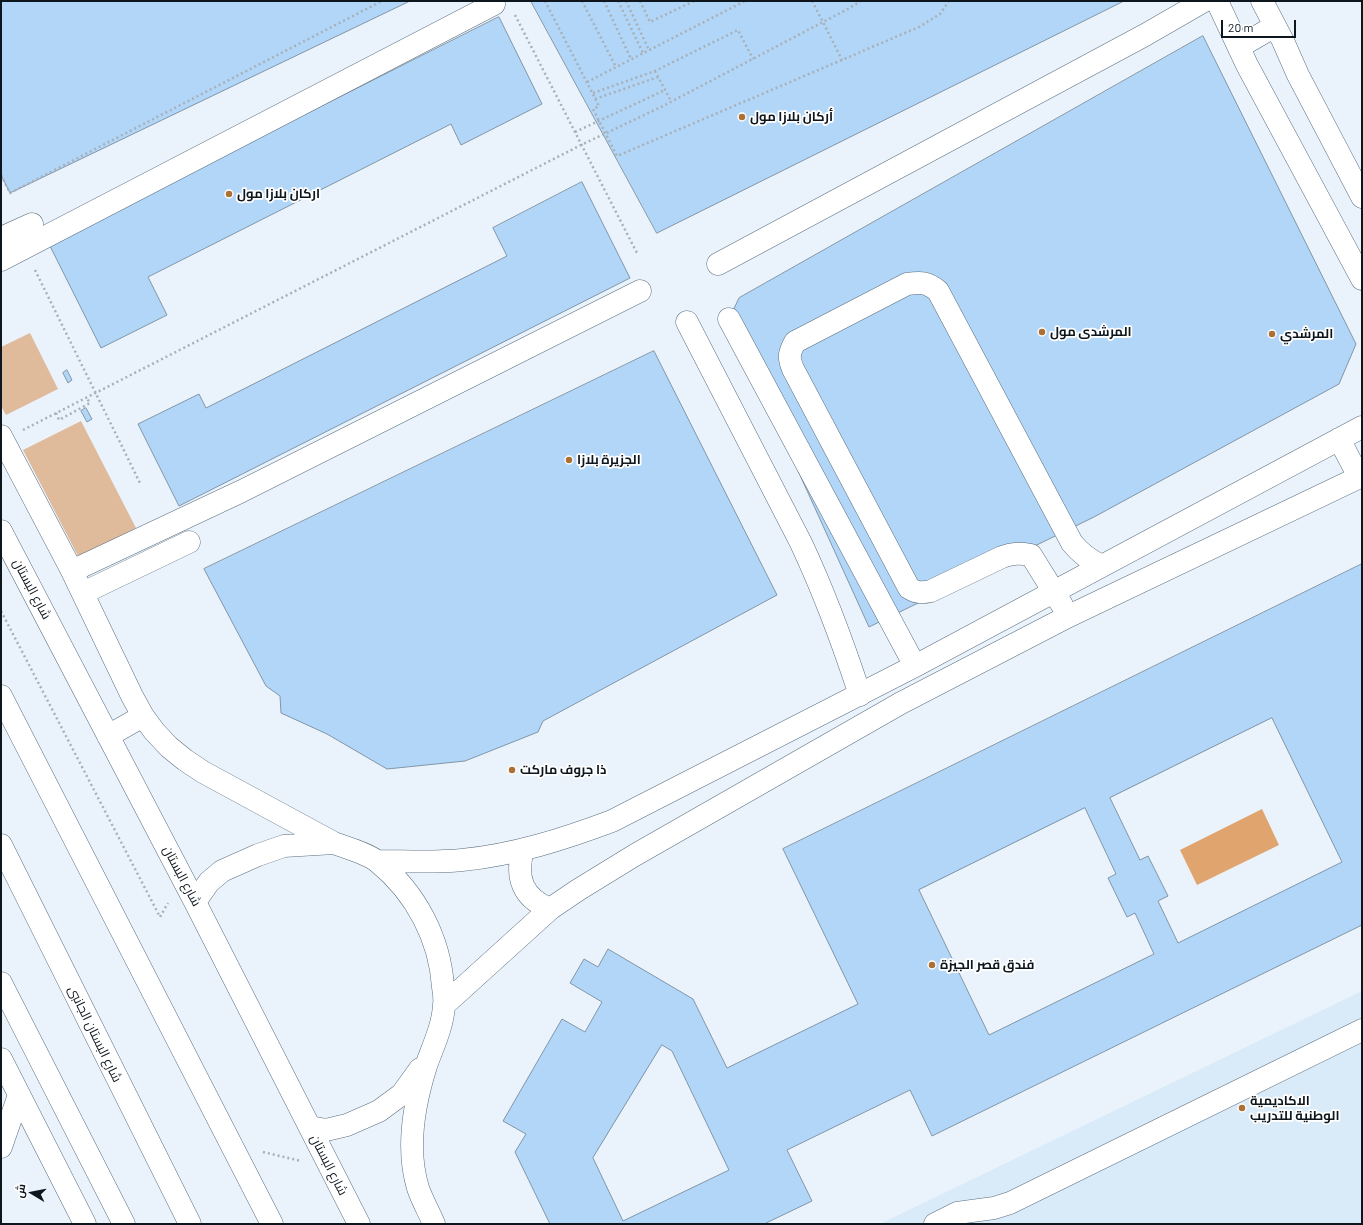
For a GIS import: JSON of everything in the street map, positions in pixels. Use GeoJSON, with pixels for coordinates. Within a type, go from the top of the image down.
{"type":"FeatureCollection","features":[{"type":"Feature","properties":{"kind":"street"},"geometry":{"type":"LineString","coordinates":[[718,264],[1145,35],[1204,1]]}},
{"type":"Feature","properties":{"kind":"street"},"geometry":{"type":"LineString","coordinates":[[1217,1],[1239,47],[1362,279]]}},
{"type":"Feature","properties":{"kind":"street"},"geometry":{"type":"LineString","coordinates":[[1262,1],[1298,75],[1362,196]]}},
{"type":"Feature","properties":{"kind":"street"},"geometry":{"type":"LineString","coordinates":[[1,260],[494,4]]}},
{"type":"Feature","properties":{"kind":"street"},"geometry":{"type":"LineString","coordinates":[[1239,47],[1275,26]]}},
{"type":"Feature","properties":{"kind":"street"},"geometry":{"type":"LineString","coordinates":[[1,238],[32,224]]}},
{"type":"Feature","properties":{"kind":"street"},"geometry":{"type":"LineString","coordinates":[[1069,616],[1031,556],[1021,553],[1010,554],[1002,557],[931,591],[924,593],[916,592],[910,588],[793,369],[790,361],[790,352],[795,342],[907,284],[919,282],[930,285],[938,291],[1072,543],[1080,553],[1090,561],[1102,566]]}},
{"type":"Feature","properties":{"kind":"street"},"geometry":{"type":"LineString","coordinates":[[72,571],[242,491],[640,291]]}},
{"type":"Feature","properties":{"kind":"street"},"geometry":{"type":"LineString","coordinates":[[729,319],[915,666]]}},
{"type":"Feature","properties":{"kind":"street"},"geometry":{"type":"LineString","coordinates":[[687,322],[818,580],[848,656],[860,695]]}},
{"type":"Feature","properties":{"kind":"street"},"geometry":{"type":"LineString","coordinates":[[377,861],[461,860],[523,850],[575,835],[612,821],[860,695],[1362,427]]}},
{"type":"Feature","properties":{"kind":"street"},"geometry":{"type":"LineString","coordinates":[[2,438],[83,592],[132,696],[143,716],[169,747],[203,772],[334,843],[352,849],[377,861],[401,884],[420,911],[434,940],[442,973],[444,1005],[440,1030],[430,1053],[422,1079],[416,1105],[413,1132],[413,1159],[418,1188],[434,1224]]}},
{"type":"Feature","properties":{"kind":"street"},"geometry":{"type":"LineString","coordinates":[[444,1005],[550,909],[635,855],[901,703],[1069,616],[1361,476],[1339,439]]}},
{"type":"Feature","properties":{"kind":"street","name":"شارع البستان"},"geometry":{"type":"LineString","coordinates":[[1,531],[195,902],[359,1224]]}},
{"type":"Feature","properties":{"kind":"street"},"geometry":{"type":"LineString","coordinates":[[83,592],[189,542]]}},
{"type":"Feature","properties":{"kind":"street"},"geometry":{"type":"LineString","coordinates":[[1,696],[272,1224]]}},
{"type":"Feature","properties":{"kind":"street"},"geometry":{"type":"LineString","coordinates":[[108,736],[143,716]]}},
{"type":"Feature","properties":{"kind":"street"},"geometry":{"type":"LineString","coordinates":[[195,902],[209,882],[222,871],[258,855],[284,846],[334,843]]}},
{"type":"Feature","properties":{"kind":"street","name":"شارع البستان الجانبى"},"geometry":{"type":"LineString","coordinates":[[1,845],[190,1224]]}},
{"type":"Feature","properties":{"kind":"street"},"geometry":{"type":"LineString","coordinates":[[523,850],[519,862],[519,874],[523,886],[530,897],[539,905],[550,909]]}},
{"type":"Feature","properties":{"kind":"street"},"geometry":{"type":"LineString","coordinates":[[1,983],[124,1224]]}},
{"type":"Feature","properties":{"kind":"street"},"geometry":{"type":"LineString","coordinates":[[935,1224],[958,1214],[994,1208],[1010,1203],[1362,1030]]}},
{"type":"Feature","properties":{"kind":"street"},"geometry":{"type":"LineString","coordinates":[[310,1127],[326,1130],[347,1125],[379,1111],[402,1094],[430,1053]]}},
{"type":"Feature","properties":{"kind":"street"},"geometry":{"type":"LineString","coordinates":[[1,1059],[85,1224]]}},
{"type":"Feature","properties":{"kind":"street"},"geometry":{"type":"LineString","coordinates":[[1,1147],[19,1095]]}},
{"type":"Feature","properties":{"kind":"path"},"geometry":{"type":"LineString","coordinates":[[1,175],[10,194],[382,1]]}},
{"type":"Feature","properties":{"kind":"path"},"geometry":{"type":"LineString","coordinates":[[545,1],[593,93],[599,106],[594,109],[617,156],[919,27],[940,14],[949,1]]}},
{"type":"Feature","properties":{"kind":"path"},"geometry":{"type":"LineString","coordinates":[[582,1],[616,67]]}},
{"type":"Feature","properties":{"kind":"path"},"geometry":{"type":"LineString","coordinates":[[604,1],[631,59]]}},
{"type":"Feature","properties":{"kind":"path"},"geometry":{"type":"LineString","coordinates":[[618,1],[643,53]]}},
{"type":"Feature","properties":{"kind":"path"},"geometry":{"type":"LineString","coordinates":[[626,1],[649,50]]}},
{"type":"Feature","properties":{"kind":"path"},"geometry":{"type":"LineString","coordinates":[[640,1],[650,22],[694,1]]}},
{"type":"Feature","properties":{"kind":"path"},"geometry":{"type":"LineString","coordinates":[[587,82],[746,1]]}},
{"type":"Feature","properties":{"kind":"path"},"geometry":{"type":"LineString","coordinates":[[812,1],[842,60]]}},
{"type":"Feature","properties":{"kind":"path"},"geometry":{"type":"LineString","coordinates":[[2,438],[56,413],[581,145],[671,101],[861,1]]}},
{"type":"Feature","properties":{"kind":"path"},"geometry":{"type":"LineString","coordinates":[[514,13],[638,254]]}},
{"type":"Feature","properties":{"kind":"path"},"geometry":{"type":"LineString","coordinates":[[593,93],[655,71],[738,30],[753,59]]}},
{"type":"Feature","properties":{"kind":"path"},"geometry":{"type":"LineString","coordinates":[[655,71],[671,101]]}},
{"type":"Feature","properties":{"kind":"path"},"geometry":{"type":"LineString","coordinates":[[595,99],[658,77]]}},
{"type":"Feature","properties":{"kind":"path"},"geometry":{"type":"LineString","coordinates":[[575,132],[665,90]]}},
{"type":"Feature","properties":{"kind":"path"},"geometry":{"type":"LineString","coordinates":[[34,268],[140,483]]}},
{"type":"Feature","properties":{"kind":"path"},"geometry":{"type":"LineString","coordinates":[[56,413],[59,420],[90,403],[86,397]]}},
{"type":"Feature","properties":{"kind":"path"},"geometry":{"type":"LineString","coordinates":[[1,611],[160,917],[169,901]]}},
{"type":"Feature","properties":{"kind":"path"},"geometry":{"type":"LineString","coordinates":[[258,1150],[307,1162]]}},
{"type":"Feature","properties":{"kind":"shaded area"},"geometry":{"type":"Polygon","coordinates":[[[30,333],[58,389],[6,415],[1,406],[1,347],[30,333]]]}},
{"type":"Feature","properties":{"kind":"shaded area"},"geometry":{"type":"Polygon","coordinates":[[[81,421],[136,528],[79,558],[23,450],[81,421]]]}},
{"type":"Feature","properties":{"kind":"shaded area"},"geometry":{"type":"Polygon","coordinates":[[[1262,809],[1279,845],[1197,885],[1180,850],[1262,809]]]}},
{"type":"Feature","properties":{"kind":"shaded area","name":"الاكاديمية الوطنية للتدريب"},"geometry":{"type":"Polygon","coordinates":[[[1362,991],[1362,1224],[880,1224],[1362,991]]]}},
{"type":"Feature","properties":{"kind":"building"},"geometry":{"type":"Polygon","coordinates":[[[1,1],[410,1],[10,193],[1,175],[1,1]]]}},
{"type":"Feature","properties":{"kind":"building","name":"أركان بلازا مول"},"geometry":{"type":"Polygon","coordinates":[[[531,1],[1124,1],[657,233],[531,1]]]}},
{"type":"Feature","properties":{"kind":"building","name":"اركان بلازا مول"},"geometry":{"type":"Polygon","coordinates":[[[499,17],[542,104],[461,145],[451,124],[148,277],[167,315],[101,348],[49,244],[499,17]]]}},
{"type":"Feature","properties":{"kind":"building","name":"المرشدى مول"},"geometry":{"type":"Polygon","coordinates":[[[1203,36],[1356,344],[1339,384],[1094,517],[869,627],[729,319],[739,298],[1203,36]]]}},
{"type":"Feature","properties":{"kind":"building"},"geometry":{"type":"Polygon","coordinates":[[[582,182],[630,278],[179,506],[138,424],[199,394],[206,408],[507,256],[493,228],[582,182]]]}},
{"type":"Feature","properties":{"kind":"building","name":"الجزيرة بلازا"},"geometry":{"type":"Polygon","coordinates":[[[654,351],[777,595],[543,721],[538,732],[465,761],[387,769],[327,734],[281,713],[280,696],[266,686],[204,569],[654,351]]]}},
{"type":"Feature","properties":{"kind":"building"},"geometry":{"type":"Polygon","coordinates":[[[67,370],[72,380],[68,383],[63,373],[67,370]]]}},
{"type":"Feature","properties":{"kind":"building"},"geometry":{"type":"Polygon","coordinates":[[[86,408],[92,419],[87,422],[81,411],[86,408]]]}},
{"type":"Feature","properties":{"kind":"building"},"geometry":{"type":"Polygon","coordinates":[[[1362,564],[1362,925],[932,1136],[910,1090],[787,1150],[812,1201],[764,1224],[550,1224],[515,1152],[526,1134],[503,1121],[562,1019],[585,1032],[602,1002],[570,983],[584,959],[598,967],[608,949],[693,999],[727,1068],[858,1004],[783,849],[1362,564]],[[1272,718],[1110,798],[1140,860],[1148,856],[1168,896],[1158,901],[1178,943],[1342,862],[1272,718]],[[1085,808],[919,890],[989,1035],[1154,954],[1135,913],[1127,917],[1108,878],[1116,874],[1085,808]],[[662,1045],[593,1158],[623,1221],[729,1170],[672,1051],[662,1045]]]}},
{"type":"Feature","properties":{"kind":"place","name":"أركان بلازا مول"},"geometry":{"type":"Point","coordinates":[742,117]}},
{"type":"Feature","properties":{"kind":"place","name":"اركان بلازا مول"},"geometry":{"type":"Point","coordinates":[229,194]}},
{"type":"Feature","properties":{"kind":"place","name":"المرشدى مول"},"geometry":{"type":"Point","coordinates":[1042,332]}},
{"type":"Feature","properties":{"kind":"place","name":"المرشدي"},"geometry":{"type":"Point","coordinates":[1272,334]}},
{"type":"Feature","properties":{"kind":"place","name":"الجزيرة بلازا"},"geometry":{"type":"Point","coordinates":[569,460]}},
{"type":"Feature","properties":{"kind":"place","name":"ذا جروف ماركت"},"geometry":{"type":"Point","coordinates":[512,770]}},
{"type":"Feature","properties":{"kind":"place","name":"فندق قصر الجيزة"},"geometry":{"type":"Point","coordinates":[932,965]}},
{"type":"Feature","properties":{"kind":"place","name":"الاكاديمية الوطنية للتدريب"},"geometry":{"type":"Point","coordinates":[1242,1108]}}]}
